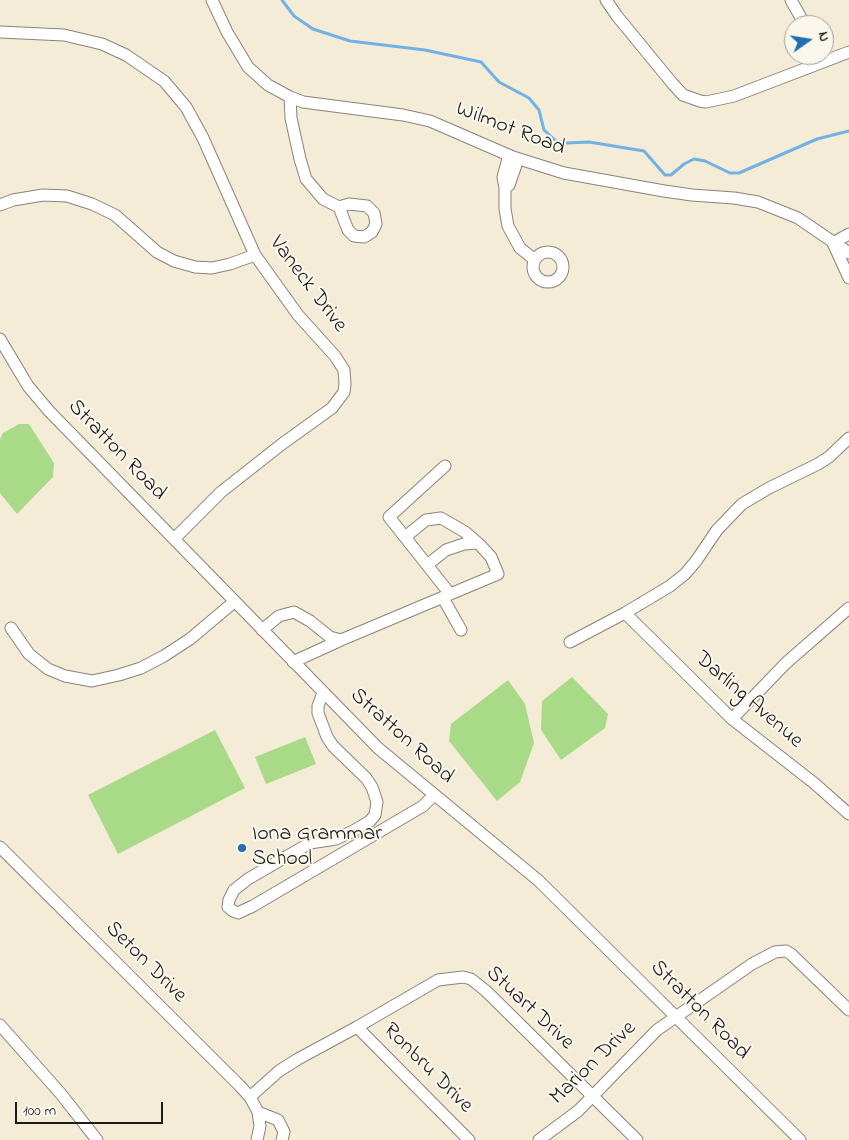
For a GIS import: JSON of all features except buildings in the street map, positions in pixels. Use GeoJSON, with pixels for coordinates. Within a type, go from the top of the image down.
{"type":"FeatureCollection","features":[{"type":"Feature","properties":{"kind":"street","name":"Wilmot Road"},"geometry":{"type":"LineString","coordinates":[[212,0],[226,32],[248,67],[268,85],[290,97],[304,102],[402,115],[430,121],[513,157],[564,173],[664,191],[758,202],[798,218],[849,253]]}},
{"type":"Feature","properties":{"kind":"street"},"geometry":{"type":"LineString","coordinates":[[606,0],[672,83],[683,94],[700,101],[706,102],[734,96],[807,65]]}},
{"type":"Feature","properties":{"kind":"street"},"geometry":{"type":"LineString","coordinates":[[791,0],[799,15]]}},
{"type":"Feature","properties":{"kind":"street","name":"Vaneck Drive"},"geometry":{"type":"LineString","coordinates":[[0,32],[64,36],[102,44],[126,55],[164,81],[186,107],[203,138],[255,255],[298,315],[341,364],[345,377],[344,392],[332,408],[221,492],[174,539]]}},
{"type":"Feature","properties":{"kind":"street"},"geometry":{"type":"LineString","coordinates":[[834,55],[849,52]]}},
{"type":"Feature","properties":{"kind":"street"},"geometry":{"type":"LineString","coordinates":[[290,97],[291,118],[306,180],[323,198],[339,207]]}},
{"type":"Feature","properties":{"kind":"street"},"geometry":{"type":"LineString","coordinates":[[513,157],[509,185],[506,188],[505,209],[512,236],[522,251],[535,260]]}},
{"type":"Feature","properties":{"kind":"street"},"geometry":{"type":"LineString","coordinates":[[0,206],[21,198],[43,195],[67,196],[92,204],[115,215],[157,252],[174,261],[212,268],[255,255]]}},
{"type":"Feature","properties":{"kind":"street"},"geometry":{"type":"LineString","coordinates":[[833,243],[849,234]]}},
{"type":"Feature","properties":{"kind":"street","name":"Wilmot Road"},"geometry":{"type":"LineString","coordinates":[[833,243],[849,278]]}},
{"type":"Feature","properties":{"kind":"street","name":"Stratton Road"},"geometry":{"type":"LineString","coordinates":[[0,339],[23,378],[39,400],[323,693],[378,748],[539,881],[800,1140]]}},
{"type":"Feature","properties":{"kind":"street"},"geometry":{"type":"LineString","coordinates":[[570,642],[625,613],[670,586],[685,574],[717,530],[742,504],[769,488],[818,464],[829,457],[849,438]]}},
{"type":"Feature","properties":{"kind":"street"},"geometry":{"type":"LineString","coordinates":[[445,466],[389,517],[427,565],[447,596],[462,630]]}},
{"type":"Feature","properties":{"kind":"street"},"geometry":{"type":"LineString","coordinates":[[293,662],[498,574],[491,557],[478,543],[466,532],[441,518],[426,520],[405,537]]}},
{"type":"Feature","properties":{"kind":"street"},"geometry":{"type":"LineString","coordinates":[[427,565],[446,550],[464,544],[478,543]]}},
{"type":"Feature","properties":{"kind":"street"},"geometry":{"type":"LineString","coordinates":[[11,628],[29,654],[48,669],[65,676],[92,681],[119,676],[141,668],[164,656],[190,639],[234,602]]}},
{"type":"Feature","properties":{"kind":"street"},"geometry":{"type":"LineString","coordinates":[[732,719],[786,663],[849,608]]}},
{"type":"Feature","properties":{"kind":"street"},"geometry":{"type":"LineString","coordinates":[[262,630],[279,616],[294,612],[310,621],[330,638],[341,640]]}},
{"type":"Feature","properties":{"kind":"street","name":"Darling Avenue"},"geometry":{"type":"LineString","coordinates":[[625,613],[732,719],[814,783],[849,814]]}},
{"type":"Feature","properties":{"kind":"street"},"geometry":{"type":"LineString","coordinates":[[323,693],[318,706],[318,713],[328,737],[343,757],[366,778],[372,787],[377,802],[375,815],[370,821],[336,839],[310,843],[248,879],[234,890],[229,900],[228,906],[233,911],[242,912],[423,806],[434,795]]}},
{"type":"Feature","properties":{"kind":"street"},"geometry":{"type":"LineString","coordinates":[[336,839],[343,853]]}},
{"type":"Feature","properties":{"kind":"street","name":"Seton Drive"},"geometry":{"type":"LineString","coordinates":[[0,847],[239,1085],[250,1098],[258,1112]]}},
{"type":"Feature","properties":{"kind":"street","name":"Marion Drive"},"geometry":{"type":"LineString","coordinates":[[539,1140],[578,1111],[657,1030],[752,964],[781,950],[791,954],[849,1010]]}},
{"type":"Feature","properties":{"kind":"street","name":"Stuart Drive"},"geometry":{"type":"LineString","coordinates":[[250,1098],[280,1071],[298,1059],[438,980],[463,977],[471,979],[486,991],[637,1140]]}},
{"type":"Feature","properties":{"kind":"street"},"geometry":{"type":"LineString","coordinates":[[0,1026],[34,1062],[97,1140]]}},
{"type":"Feature","properties":{"kind":"street","name":"Ronbru Drive"},"geometry":{"type":"LineString","coordinates":[[357,1027],[469,1140]]}},
{"type":"Feature","properties":{"kind":"street"},"geometry":{"type":"LineString","coordinates":[[257,1140],[260,1126],[258,1112],[278,1120],[284,1132],[282,1140]]}},
{"type":"Feature","properties":{"kind":"green space"},"geometry":{"type":"Polygon","coordinates":[[[19,424],[29,424],[54,463],[53,477],[17,514],[0,493],[0,439],[3,433],[19,424]]]}},
{"type":"Feature","properties":{"kind":"green space"},"geometry":{"type":"Polygon","coordinates":[[[572,677],[608,714],[605,728],[561,760],[541,730],[542,701],[572,677]]]}},
{"type":"Feature","properties":{"kind":"green space"},"geometry":{"type":"Polygon","coordinates":[[[508,680],[525,704],[534,743],[520,782],[497,801],[449,741],[451,724],[508,680]]]}},
{"type":"Feature","properties":{"kind":"green space"},"geometry":{"type":"Polygon","coordinates":[[[215,730],[245,788],[118,854],[88,795],[215,730]]]}},
{"type":"Feature","properties":{"kind":"green space"},"geometry":{"type":"Polygon","coordinates":[[[305,737],[316,764],[266,784],[255,757],[305,737]]]}},
{"type":"Feature","properties":{"kind":"waterway"},"geometry":{"type":"LineString","coordinates":[[282,0],[294,16],[313,29],[350,41],[425,50],[481,62],[499,82],[529,98],[539,110],[544,130],[556,141],[567,143],[589,142],[644,151],[665,175],[671,175],[684,164],[694,159],[705,161],[730,173],[739,173],[817,139],[849,131]]}},
{"type":"Feature","properties":{"kind":"place","name":"Iona Grammar School"},"geometry":{"type":"Point","coordinates":[242,848]}}]}
